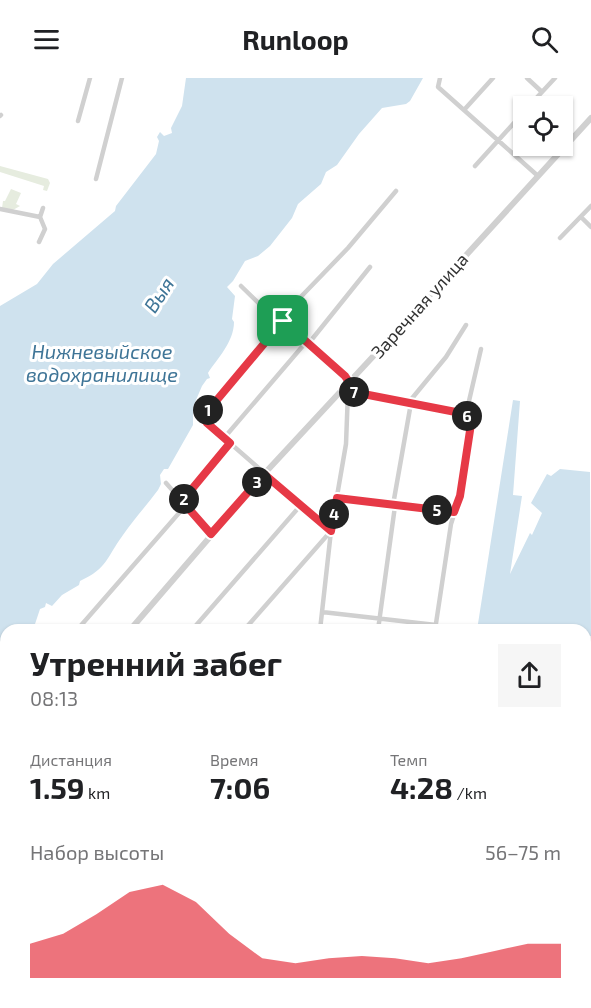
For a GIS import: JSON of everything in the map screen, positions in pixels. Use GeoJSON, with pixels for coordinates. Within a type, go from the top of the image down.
{"type":"FeatureCollection","features":[{"type":"Feature","properties":{"kind":"street"},"geometry":{"type":"LineString","coordinates":[[78,121],[90,78]]}},
{"type":"Feature","properties":{"kind":"street"},"geometry":{"type":"LineString","coordinates":[[96,179],[122,78]]}},
{"type":"Feature","properties":{"kind":"street"},"geometry":{"type":"LineString","coordinates":[[440,78],[438,87],[538,176]]}},
{"type":"Feature","properties":{"kind":"street"},"geometry":{"type":"LineString","coordinates":[[464,110],[493,78]]}},
{"type":"Feature","properties":{"kind":"street"},"geometry":{"type":"LineString","coordinates":[[527,78],[542,92]]}},
{"type":"Feature","properties":{"kind":"street"},"geometry":{"type":"LineString","coordinates":[[538,96],[555,78]]}},
{"type":"Feature","properties":{"kind":"street","name":"Заречная улица"},"geometry":{"type":"LineString","coordinates":[[135,624],[264,474],[346,390],[349,382],[591,118]]}},
{"type":"Feature","properties":{"kind":"street"},"geometry":{"type":"LineString","coordinates":[[475,166],[513,124]]}},
{"type":"Feature","properties":{"kind":"street"},"geometry":{"type":"LineString","coordinates":[[331,531],[207,423],[205,417],[209,408],[292,306],[348,248],[396,191]]}},
{"type":"Feature","properties":{"kind":"street"},"geometry":{"type":"LineString","coordinates":[[560,238],[591,206]]}},
{"type":"Feature","properties":{"kind":"street"},"geometry":{"type":"LineString","coordinates":[[39,242],[45,229],[40,217],[44,208]]}},
{"type":"Feature","properties":{"kind":"street"},"geometry":{"type":"LineString","coordinates":[[0,209],[40,217]]}},
{"type":"Feature","properties":{"kind":"street"},"geometry":{"type":"LineString","coordinates":[[581,217],[591,226]]}},
{"type":"Feature","properties":{"kind":"street"},"geometry":{"type":"LineString","coordinates":[[224,438],[370,267]]}},
{"type":"Feature","properties":{"kind":"street"},"geometry":{"type":"LineString","coordinates":[[241,286],[281,322],[308,342],[349,382]]}},
{"type":"Feature","properties":{"kind":"street"},"geometry":{"type":"LineString","coordinates":[[379,624],[410,402],[446,357],[466,325]]}},
{"type":"Feature","properties":{"kind":"street"},"geometry":{"type":"LineString","coordinates":[[436,624],[471,424],[466,414],[481,349]]}},
{"type":"Feature","properties":{"kind":"street"},"geometry":{"type":"LineString","coordinates":[[321,624],[331,531],[346,444],[346,390],[466,414]]}},
{"type":"Feature","properties":{"kind":"street"},"geometry":{"type":"LineString","coordinates":[[82,624],[184,503],[230,443]]}},
{"type":"Feature","properties":{"kind":"street"},"geometry":{"type":"LineString","coordinates":[[166,483],[211,534]]}},
{"type":"Feature","properties":{"kind":"street"},"geometry":{"type":"LineString","coordinates":[[337,498],[454,512]]}},
{"type":"Feature","properties":{"kind":"street"},"geometry":{"type":"LineString","coordinates":[[197,624],[300,506]]}},
{"type":"Feature","properties":{"kind":"street"},"geometry":{"type":"LineString","coordinates":[[249,624],[331,531]]}},
{"type":"Feature","properties":{"kind":"street"},"geometry":{"type":"LineString","coordinates":[[322,612],[410,624]]}},
{"type":"Feature","properties":{"kind":"shaded area"},"geometry":{"type":"Polygon","coordinates":[[[0,166],[48,179],[50,183],[47,191],[43,190],[44,186],[0,172],[0,166]]]}},
{"type":"Feature","properties":{"kind":"shaded area"},"geometry":{"type":"Polygon","coordinates":[[[11,189],[21,193],[16,204],[20,206],[13,210],[2,208],[3,201],[11,189]]]}},
{"type":"Feature","properties":{"kind":"water","name":"Нижневыйское водохранилище"},"geometry":{"type":"Polygon","coordinates":[[[186,78],[423,78],[406,104],[382,108],[359,134],[337,165],[326,172],[321,184],[298,204],[292,218],[270,246],[258,256],[245,261],[227,287],[235,296],[233,329],[228,343],[208,373],[210,378],[202,386],[193,407],[193,425],[168,469],[164,469],[160,475],[161,484],[158,490],[127,529],[106,562],[96,572],[80,581],[79,585],[62,595],[52,606],[46,603],[45,607],[40,609],[35,624],[0,624],[0,306],[37,284],[53,264],[115,211],[116,206],[156,154],[159,141],[157,137],[160,132],[164,136],[172,133],[171,128],[182,106],[186,78]]]}},
{"type":"Feature","properties":{"kind":"water"},"geometry":{"type":"Polygon","coordinates":[[[513,400],[520,401],[513,495],[522,496],[510,574],[542,513],[531,503],[547,474],[551,476],[560,469],[590,472],[591,624],[478,624],[513,400]]]}},
{"type":"Feature","properties":{"kind":"route"},"geometry":{"type":"LineString","coordinates":[[283,321],[345,376],[349,382],[344,388],[348,391],[466,414],[471,424],[460,496],[454,512],[337,498],[331,531],[264,474],[211,534],[182,501],[230,443],[207,423],[206,413],[283,321]]}},
{"type":"Feature","properties":{"kind":"water label","name":"Выя"},"geometry":{"type":"Point","coordinates":[159,295]}}]}
